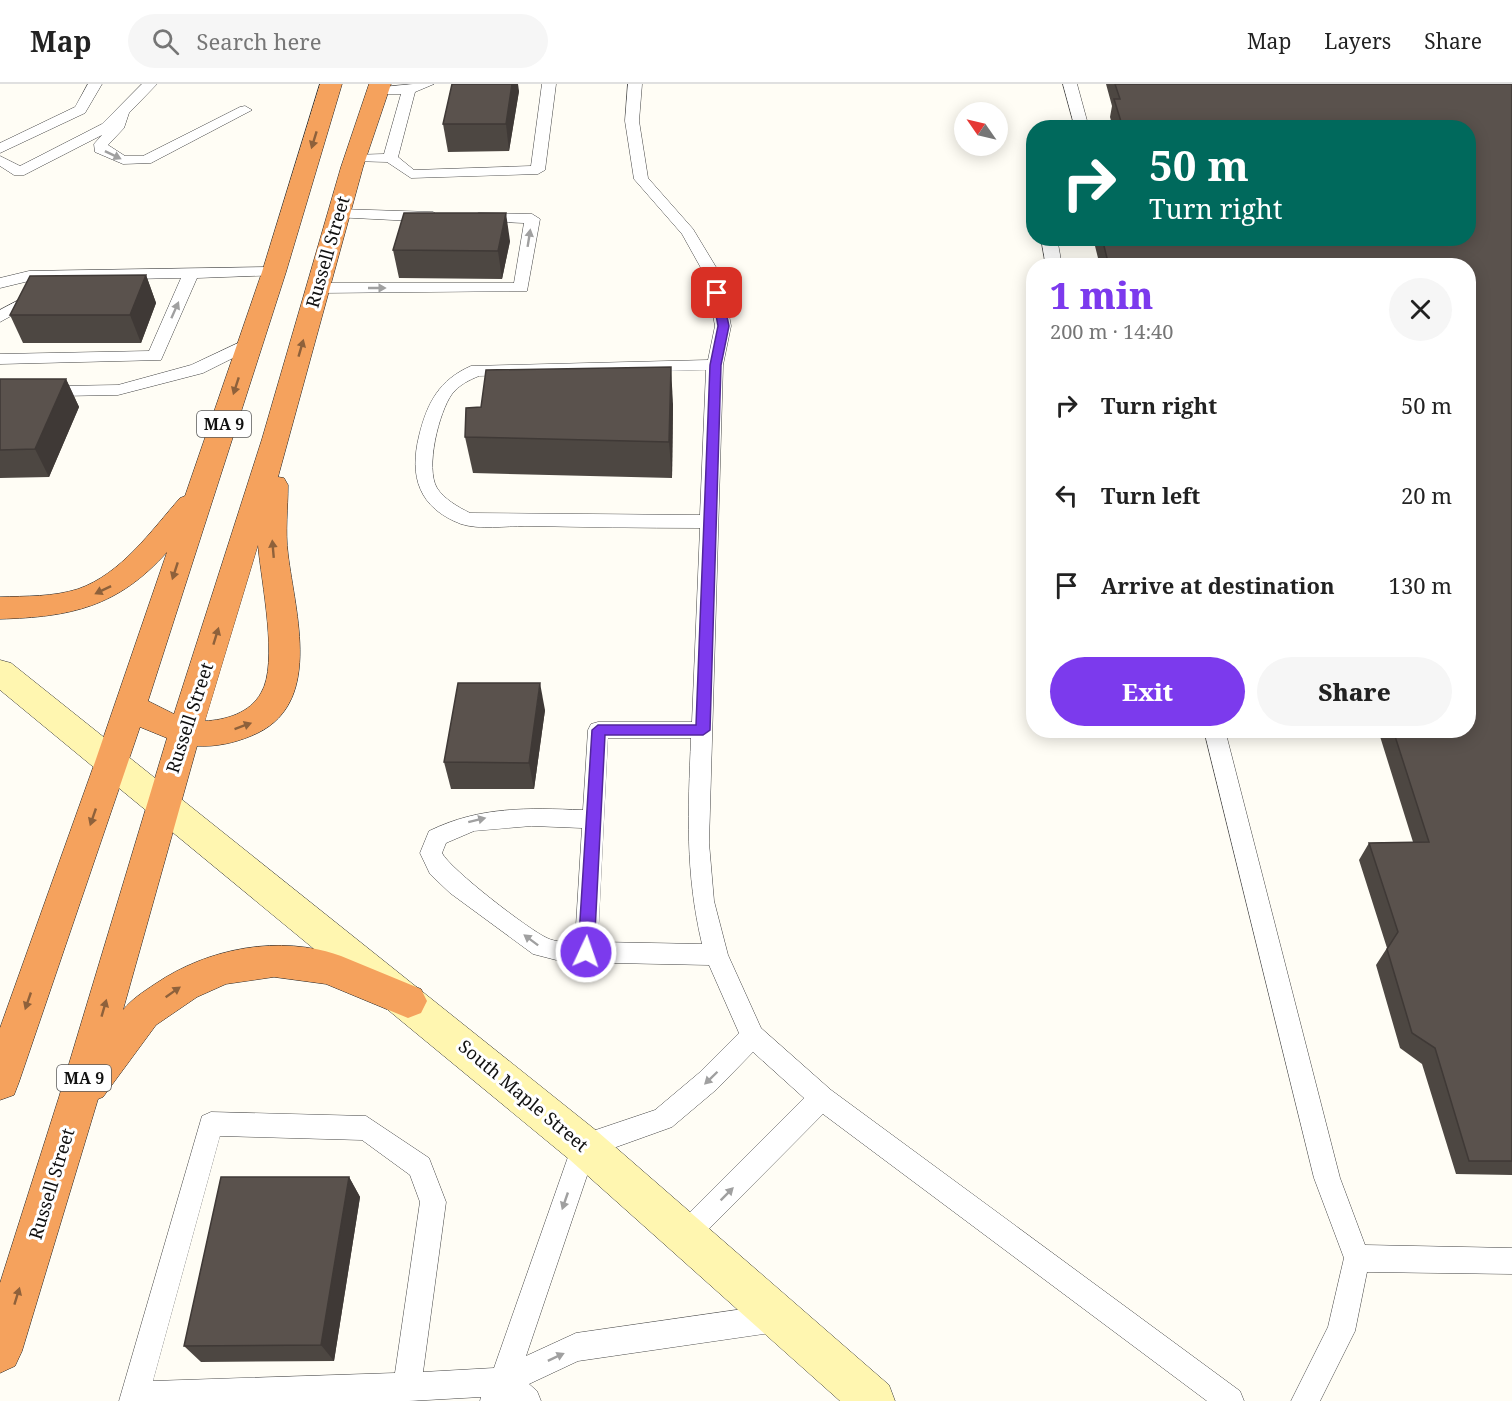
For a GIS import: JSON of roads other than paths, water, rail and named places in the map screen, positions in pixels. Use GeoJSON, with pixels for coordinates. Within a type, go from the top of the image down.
{"type":"FeatureCollection","features":[{"type":"Feature","properties":{"kind":"highway","name":"MA 9"},"geometry":{"type":"LineString","coordinates":[[0,1082],[131,706],[274,272],[326,86]]}},
{"type":"Feature","properties":{"kind":"highway","name":"Russell Street"},"geometry":{"type":"LineString","coordinates":[[0,1352],[79,1097],[163,803],[276,439],[355,158],[379,87]]}},
{"type":"Feature","properties":{"kind":"highway"},"geometry":{"type":"LineString","coordinates":[[131,706],[158,724],[186,732],[224,733],[257,721],[272,704],[282,684],[284,652],[272,538],[276,439]]}},
{"type":"Feature","properties":{"kind":"highway"},"geometry":{"type":"LineString","coordinates":[[0,608],[65,604],[109,588],[141,564],[202,489]]}},
{"type":"Feature","properties":{"kind":"highway"},"geometry":{"type":"LineString","coordinates":[[79,1097],[143,1013],[184,985],[223,968],[274,960],[328,968],[408,1000]]}},
{"type":"Feature","properties":{"kind":"main road","name":"South Maple Street"},"geometry":{"type":"LineString","coordinates":[[0,672],[408,1000],[584,1146],[873,1401]]}},
{"type":"Feature","properties":{"kind":"lane"},"geometry":{"type":"LineString","coordinates":[[0,148],[80,110],[95,84]]}},
{"type":"Feature","properties":{"kind":"lane"},"geometry":{"type":"LineString","coordinates":[[0,160],[19,172],[107,127],[150,84]]}},
{"type":"Feature","properties":{"kind":"lane"},"geometry":{"type":"LineString","coordinates":[[379,87],[409,90],[427,84]]}},
{"type":"Feature","properties":{"kind":"lane"},"geometry":{"type":"LineString","coordinates":[[355,158],[390,158],[411,174],[538,170],[549,84]]}},
{"type":"Feature","properties":{"kind":"lane"},"geometry":{"type":"LineString","coordinates":[[635,84],[632,121],[641,179],[688,232],[714,277],[723,326],[715,365],[698,843],[703,901],[716,955],[752,1036],[822,1098],[1230,1401]]}},
{"type":"Feature","properties":{"kind":"lane"},"geometry":{"type":"LineString","coordinates":[[1070,84],[1080,120]]}},
{"type":"Feature","properties":{"kind":"lane"},"geometry":{"type":"LineString","coordinates":[[390,158],[409,90]]}},
{"type":"Feature","properties":{"kind":"lane"},"geometry":{"type":"LineString","coordinates":[[122,112],[117,128],[101,144],[100,149],[123,160],[146,160],[245,110]]}},
{"type":"Feature","properties":{"kind":"lane"},"geometry":{"type":"LineString","coordinates":[[318,288],[521,288],[532,219],[339,214]]}},
{"type":"Feature","properties":{"kind":"lane"},"geometry":{"type":"LineString","coordinates":[[0,283],[29,276],[274,272]]}},
{"type":"Feature","properties":{"kind":"lane"},"geometry":{"type":"LineString","coordinates":[[0,294],[24,286],[56,285],[129,274]]}},
{"type":"Feature","properties":{"kind":"lane"},"geometry":{"type":"LineString","coordinates":[[0,359],[155,356],[191,274]]}},
{"type":"Feature","properties":{"kind":"lane"},"geometry":{"type":"LineString","coordinates":[[0,316],[56,285]]}},
{"type":"Feature","properties":{"kind":"lane"},"geometry":{"type":"LineString","coordinates":[[0,392],[117,390],[197,369],[251,342]]}},
{"type":"Feature","properties":{"kind":"lane"},"geometry":{"type":"LineString","coordinates":[[0,346],[16,350],[159,348]]}},
{"type":"Feature","properties":{"kind":"lane"},"geometry":{"type":"LineString","coordinates":[[710,522],[467,519],[438,501],[427,488],[422,473],[434,410],[458,378],[477,370],[715,365]]}},
{"type":"Feature","properties":{"kind":"lane"},"geometry":{"type":"LineString","coordinates":[[586,952],[598,730],[703,730]]}},
{"type":"Feature","properties":{"kind":"lane"},"geometry":{"type":"LineString","coordinates":[[1216,738],[1327,1178],[1358,1258],[1341,1330],[1305,1401]]}},
{"type":"Feature","properties":{"kind":"lane"},"geometry":{"type":"LineString","coordinates":[[593,819],[490,816],[456,825],[437,837],[431,854],[438,867],[458,886],[541,947],[564,952],[716,955]]}},
{"type":"Feature","properties":{"kind":"lane"},"geometry":{"type":"LineString","coordinates":[[498,1391],[584,1146],[663,1119],[708,1082],[752,1036]]}},
{"type":"Feature","properties":{"kind":"lane"},"geometry":{"type":"LineString","coordinates":[[685,1235],[822,1098]]}},
{"type":"Feature","properties":{"kind":"lane"},"geometry":{"type":"LineString","coordinates":[[407,1387],[433,1202],[420,1167],[366,1128],[211,1124],[134,1399],[407,1387],[498,1391],[527,1401]]}},
{"type":"Feature","properties":{"kind":"lane"},"geometry":{"type":"LineString","coordinates":[[1358,1258],[1512,1262]]}},
{"type":"Feature","properties":{"kind":"lane"},"geometry":{"type":"LineString","coordinates":[[498,1391],[576,1347],[777,1318]]}}]}
